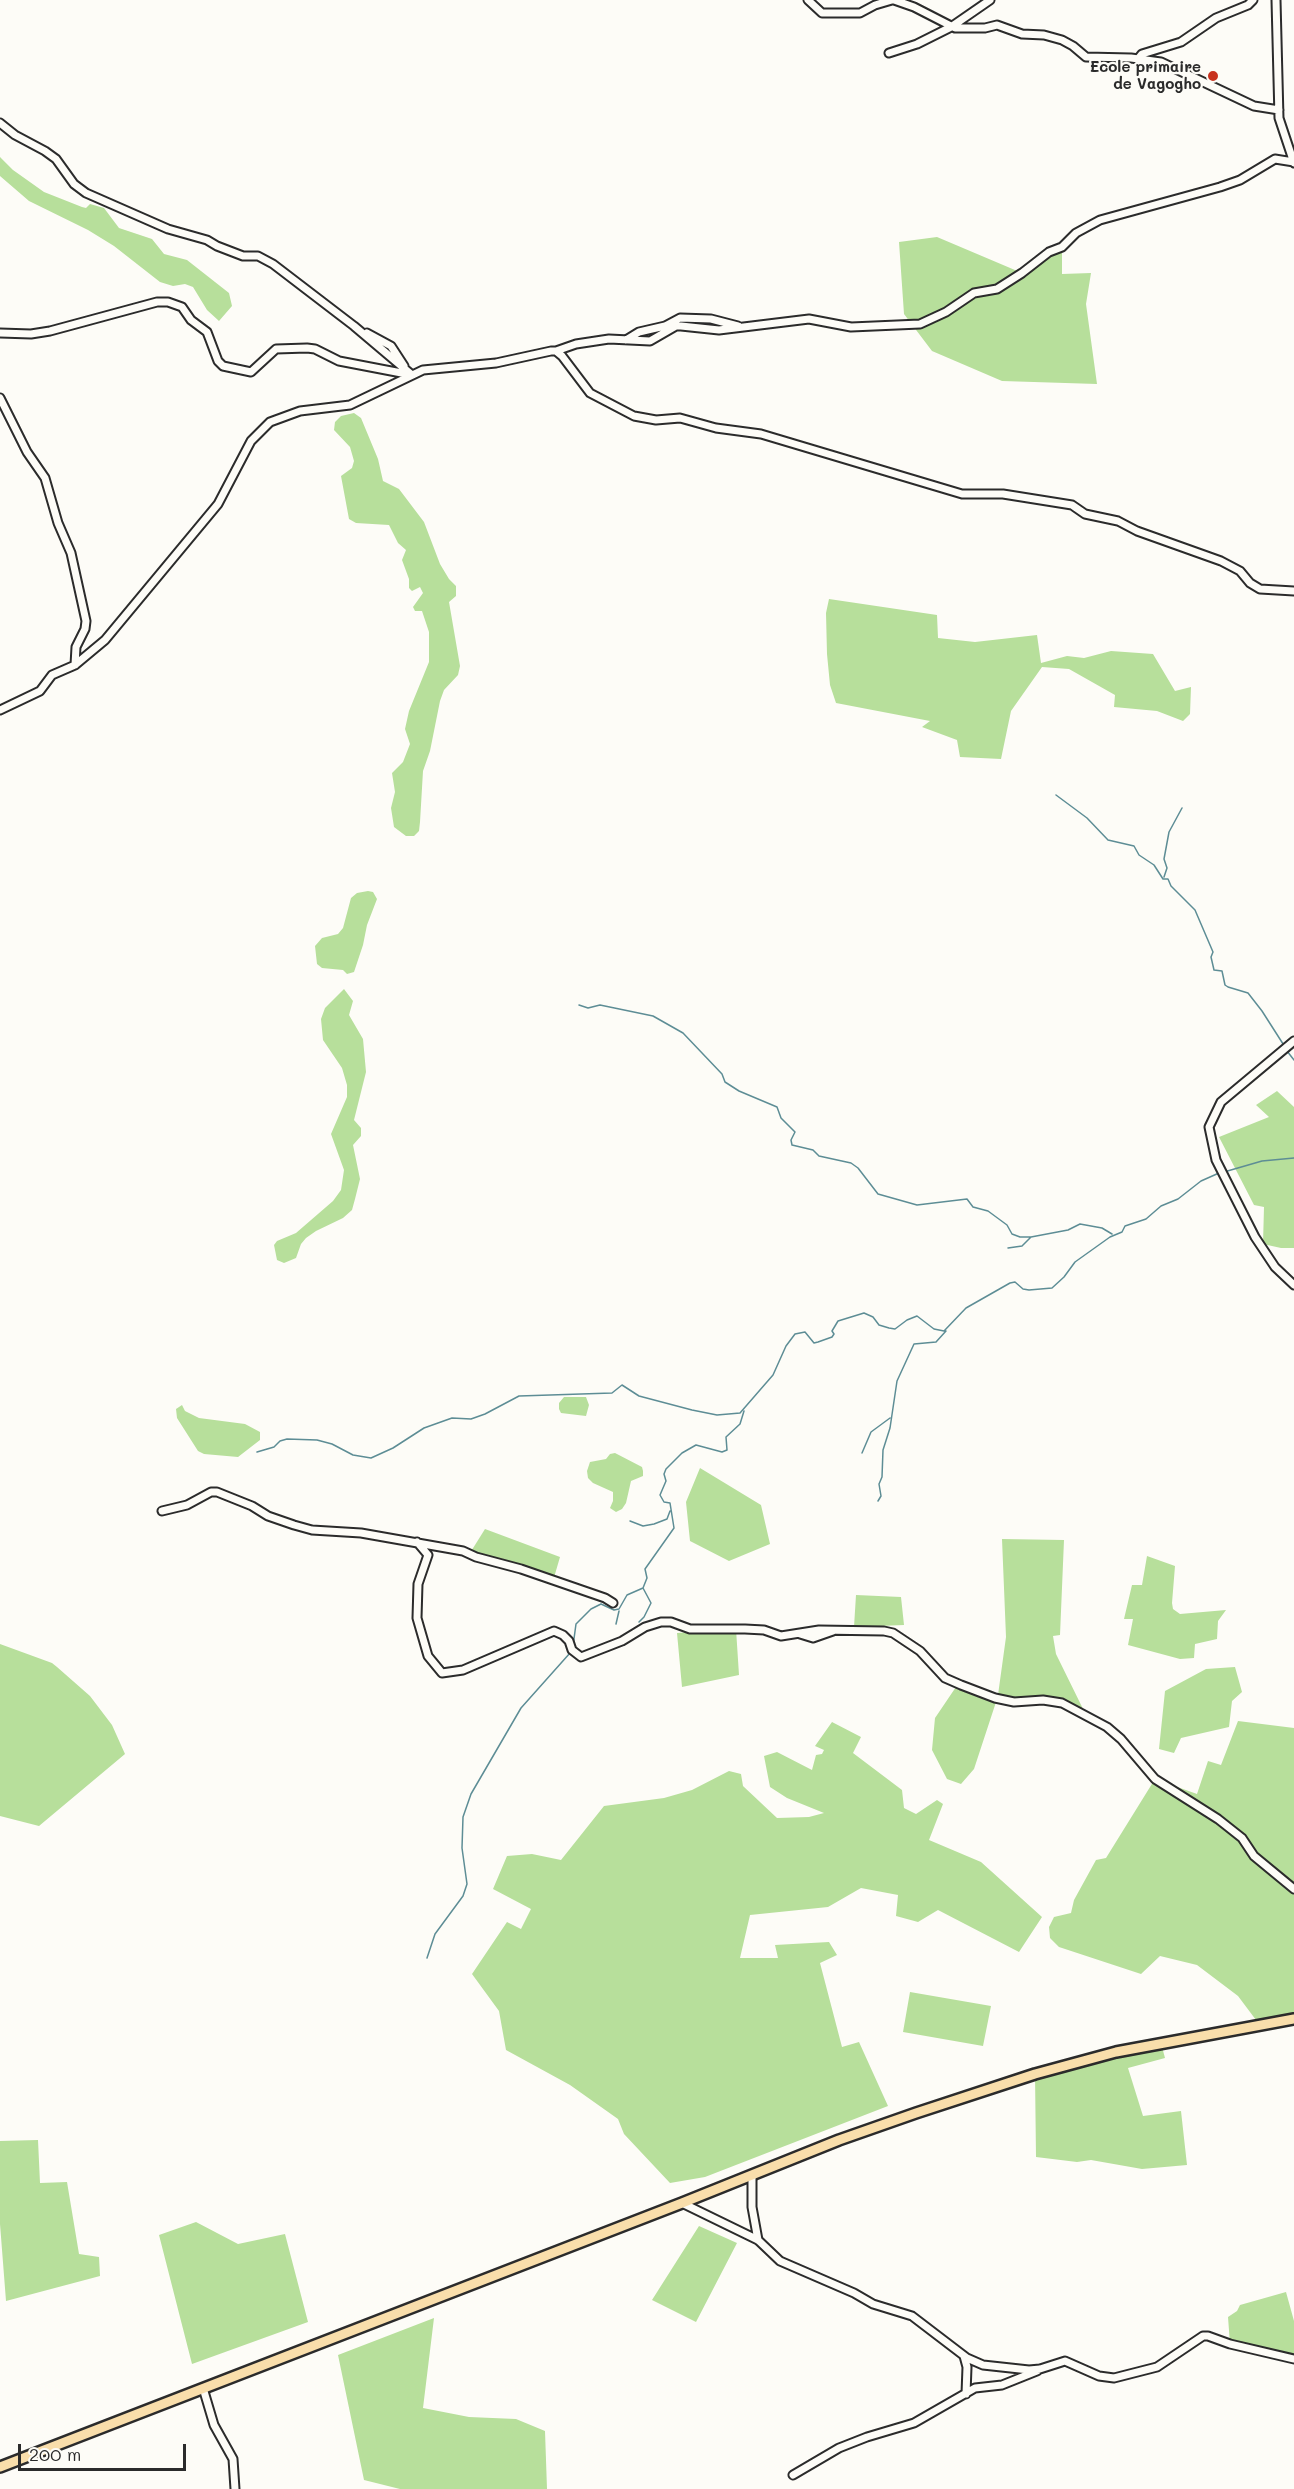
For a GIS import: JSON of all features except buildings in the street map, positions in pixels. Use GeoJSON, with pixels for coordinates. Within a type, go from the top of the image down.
{"type":"FeatureCollection","features":[{"type":"Feature","properties":{"kind":"main road"},"geometry":{"type":"LineString","coordinates":[[0,2467],[752,2176],[839,2140],[1035,2074],[1116,2052],[1294,2019]]}},
{"type":"Feature","properties":{"kind":"street"},"geometry":{"type":"LineString","coordinates":[[808,0],[822,12],[860,13],[875,5],[893,0],[914,7],[951,27],[971,28],[997,25],[1022,34],[1044,35],[1062,40],[1086,57],[1161,62],[1254,106],[1279,110]]}},
{"type":"Feature","properties":{"kind":"street"},"geometry":{"type":"LineString","coordinates":[[889,53],[917,44],[951,27],[990,0]]}},
{"type":"Feature","properties":{"kind":"street"},"geometry":{"type":"LineString","coordinates":[[1138,59],[1142,54],[1170,48],[1216,18],[1248,5],[1253,0]]}},
{"type":"Feature","properties":{"kind":"street"},"geometry":{"type":"LineString","coordinates":[[0,710],[40,691],[52,675],[75,665],[105,640],[219,504],[251,441],[259,430],[270,422],[300,411],[361,402],[409,373],[496,363],[556,351],[576,344],[609,339],[650,340],[676,326],[711,330],[809,319],[851,327],[920,324],[946,312],[974,293],[997,289],[1049,252],[1062,247],[1076,233],[1100,220],[1220,187],[1240,180],[1275,159],[1294,162],[1283,133],[1279,110],[1276,0]]}},
{"type":"Feature","properties":{"kind":"street"},"geometry":{"type":"LineString","coordinates":[[0,123],[15,135],[56,159],[74,184],[86,192],[168,229],[207,240],[243,256],[258,256],[294,280],[359,330],[409,373]]}},
{"type":"Feature","properties":{"kind":"street"},"geometry":{"type":"LineString","coordinates":[[0,333],[31,334],[50,331],[157,302],[168,302],[182,307],[191,320],[207,332],[218,361],[223,366],[251,372],[276,349],[306,348],[315,349],[339,362],[409,373]]}},
{"type":"Feature","properties":{"kind":"street"},"geometry":{"type":"LineString","coordinates":[[625,340],[639,332],[665,326],[680,318],[711,320],[743,327]]}},
{"type":"Feature","properties":{"kind":"street"},"geometry":{"type":"LineString","coordinates":[[556,351],[590,393],[634,416],[656,420],[680,418],[716,428],[761,434],[962,494],[1003,494],[1072,505],[1085,514],[1118,521],[1137,531],[1221,561],[1240,571],[1250,583],[1260,589],[1294,591]]}},
{"type":"Feature","properties":{"kind":"street"},"geometry":{"type":"LineString","coordinates":[[0,398],[27,452],[45,478],[58,523],[71,553],[86,621],[76,647],[75,665]]}},
{"type":"Feature","properties":{"kind":"street"},"geometry":{"type":"LineString","coordinates":[[1291,1043],[1221,1102],[1216,1108],[1209,1127],[1216,1160],[1255,1237],[1275,1267],[1294,1285]]}},
{"type":"Feature","properties":{"kind":"street"},"geometry":{"type":"LineString","coordinates":[[162,1510],[187,1505],[211,1492],[217,1492],[252,1506],[268,1516],[312,1530],[361,1533],[464,1551],[476,1557],[521,1569],[605,1598],[613,1603]]}},
{"type":"Feature","properties":{"kind":"street"},"geometry":{"type":"LineString","coordinates":[[417,1542],[428,1555],[418,1584],[417,1618],[428,1656],[442,1673],[463,1670],[554,1631],[563,1635],[569,1641],[572,1650],[580,1657],[622,1641],[645,1627],[660,1622],[703,1630],[764,1630],[781,1636],[835,1630],[893,1633],[920,1651],[945,1678],[995,1698],[1014,1702],[1043,1700],[1062,1703],[1107,1727],[1120,1738],[1155,1779],[1218,1818],[1242,1838],[1254,1856],[1294,1888]]}},
{"type":"Feature","properties":{"kind":"street"},"geometry":{"type":"LineString","coordinates":[[752,2176],[752,2207],[758,2240]]}},
{"type":"Feature","properties":{"kind":"street"},"geometry":{"type":"LineString","coordinates":[[682,2203],[758,2240],[780,2262],[854,2293],[873,2304],[912,2316],[975,2362],[992,2366],[1040,2369]]}},
{"type":"Feature","properties":{"kind":"street"},"geometry":{"type":"LineString","coordinates":[[793,2475],[839,2448],[914,2423],[981,2386],[1002,2385],[1065,2361],[1099,2376],[1114,2378],[1164,2364],[1203,2336],[1294,2360]]}},
{"type":"Feature","properties":{"kind":"street"},"geometry":{"type":"LineString","coordinates":[[964,2356],[967,2367],[966,2394]]}},
{"type":"Feature","properties":{"kind":"street"},"geometry":{"type":"LineString","coordinates":[[203,2388],[214,2426],[233,2459],[234,2489]]}},
{"type":"Feature","properties":{"kind":"green space"},"geometry":{"type":"Polygon","coordinates":[[[0,157],[13,170],[44,192],[82,207],[86,208],[90,204],[104,208],[119,228],[152,239],[164,254],[187,260],[229,293],[232,306],[219,321],[207,310],[193,287],[185,284],[173,286],[160,282],[114,246],[88,230],[29,201],[0,176],[0,157]]]}},
{"type":"Feature","properties":{"kind":"green space"},"geometry":{"type":"Polygon","coordinates":[[[937,237],[1022,273],[1062,247],[1062,274],[1091,273],[1086,304],[1097,384],[1002,381],[932,351],[904,314],[899,242],[937,237]]]}},
{"type":"Feature","properties":{"kind":"green space"},"geometry":{"type":"Polygon","coordinates":[[[354,413],[361,418],[378,459],[383,481],[399,489],[424,522],[440,564],[456,586],[456,596],[449,602],[460,666],[458,675],[444,690],[440,701],[430,751],[423,771],[419,831],[414,836],[406,836],[394,827],[391,808],[395,792],[392,773],[403,762],[410,744],[405,729],[409,711],[429,662],[429,632],[422,611],[415,611],[413,607],[423,593],[420,587],[412,591],[409,588],[409,579],[402,560],[406,550],[398,543],[389,525],[356,523],[349,519],[341,476],[352,468],[354,461],[350,447],[334,430],[335,422],[341,416],[354,413]]]}},
{"type":"Feature","properties":{"kind":"green space"},"geometry":{"type":"Polygon","coordinates":[[[829,599],[937,615],[938,638],[975,642],[1037,635],[1041,663],[1067,656],[1084,658],[1111,651],[1153,654],[1175,691],[1191,687],[1190,714],[1183,721],[1157,711],[1114,707],[1115,695],[1069,669],[1042,667],[1011,711],[1001,759],[960,757],[957,740],[922,727],[930,721],[836,703],[830,685],[827,654],[826,613],[829,599]]]}},
{"type":"Feature","properties":{"kind":"green space"},"geometry":{"type":"Polygon","coordinates":[[[373,892],[377,899],[354,972],[347,974],[343,970],[322,968],[317,964],[315,946],[322,938],[338,934],[343,928],[351,898],[357,893],[373,892]]]}},
{"type":"Feature","properties":{"kind":"green space"},"geometry":{"type":"Polygon","coordinates":[[[344,989],[353,1001],[349,1015],[363,1039],[366,1072],[354,1120],[361,1128],[361,1136],[353,1145],[360,1179],[352,1210],[343,1218],[306,1238],[296,1258],[284,1263],[277,1260],[274,1245],[277,1241],[296,1233],[333,1201],[341,1190],[344,1170],[331,1134],[347,1097],[347,1085],[342,1068],[323,1040],[321,1019],[325,1008],[344,989]]]}},
{"type":"Feature","properties":{"kind":"green space"},"geometry":{"type":"Polygon","coordinates":[[[1277,1091],[1294,1107],[1294,1248],[1263,1244],[1264,1207],[1254,1205],[1219,1137],[1269,1117],[1256,1105],[1277,1091]]]}},
{"type":"Feature","properties":{"kind":"green space"},"geometry":{"type":"Polygon","coordinates":[[[564,1397],[586,1397],[589,1405],[586,1416],[561,1413],[559,1403],[564,1397]]]}},
{"type":"Feature","properties":{"kind":"green space"},"geometry":{"type":"Polygon","coordinates":[[[182,1405],[185,1411],[199,1418],[245,1424],[260,1432],[260,1440],[238,1457],[204,1454],[198,1451],[177,1418],[176,1409],[182,1405]]]}},
{"type":"Feature","properties":{"kind":"green space"},"geometry":{"type":"Polygon","coordinates":[[[615,1453],[642,1467],[643,1471],[643,1476],[631,1481],[626,1503],[616,1512],[610,1508],[613,1492],[593,1483],[588,1478],[587,1471],[590,1462],[606,1459],[610,1454],[615,1453]]]}},
{"type":"Feature","properties":{"kind":"green space"},"geometry":{"type":"Polygon","coordinates":[[[700,1468],[761,1505],[770,1544],[729,1561],[690,1541],[686,1502],[700,1468]]]}},
{"type":"Feature","properties":{"kind":"green space"},"geometry":{"type":"Polygon","coordinates":[[[485,1529],[560,1557],[553,1581],[470,1553],[485,1529]]]}},
{"type":"Feature","properties":{"kind":"green space"},"geometry":{"type":"Polygon","coordinates":[[[1002,1539],[1064,1540],[1060,1635],[1053,1636],[1056,1654],[1086,1715],[1062,1703],[997,1699],[974,1769],[961,1784],[947,1779],[932,1750],[935,1718],[958,1684],[995,1698],[998,1695],[1006,1637],[1002,1539]]]}},
{"type":"Feature","properties":{"kind":"green space"},"geometry":{"type":"Polygon","coordinates":[[[1147,1556],[1175,1566],[1172,1603],[1173,1609],[1180,1614],[1226,1610],[1218,1621],[1217,1639],[1195,1644],[1194,1658],[1180,1659],[1128,1645],[1133,1619],[1124,1619],[1132,1585],[1142,1585],[1147,1556]]]}},
{"type":"Feature","properties":{"kind":"green space"},"geometry":{"type":"Polygon","coordinates":[[[856,1595],[901,1597],[904,1625],[854,1627],[856,1595]]]}},
{"type":"Feature","properties":{"kind":"green space"},"geometry":{"type":"Polygon","coordinates":[[[736,1629],[739,1675],[682,1687],[677,1633],[736,1629]]]}},
{"type":"Feature","properties":{"kind":"green space"},"geometry":{"type":"Polygon","coordinates":[[[0,1644],[52,1663],[90,1696],[112,1725],[125,1754],[39,1826],[0,1816],[0,1644]]]}},
{"type":"Feature","properties":{"kind":"green space"},"geometry":{"type":"Polygon","coordinates":[[[1235,1667],[1242,1692],[1232,1701],[1229,1727],[1181,1738],[1174,1753],[1159,1749],[1165,1691],[1206,1669],[1235,1667]]]}},
{"type":"Feature","properties":{"kind":"green space"},"geometry":{"type":"Polygon","coordinates":[[[1238,1721],[1294,1728],[1294,2013],[1256,2020],[1238,1996],[1197,1965],[1160,1956],[1141,1974],[1059,1947],[1050,1938],[1049,1927],[1054,1917],[1071,1913],[1074,1900],[1096,1860],[1106,1858],[1155,1779],[1197,1794],[1208,1761],[1221,1765],[1238,1721]]]}},
{"type":"Feature","properties":{"kind":"green space"},"geometry":{"type":"Polygon","coordinates":[[[832,1722],[861,1737],[853,1753],[902,1790],[904,1808],[916,1814],[937,1800],[943,1804],[929,1840],[981,1862],[1042,1917],[1019,1952],[938,1910],[918,1922],[896,1916],[898,1895],[861,1888],[828,1907],[750,1915],[740,1958],[778,1958],[775,1945],[829,1942],[837,1955],[820,1963],[842,2047],[859,2042],[888,2106],[705,2177],[670,2183],[624,2134],[618,2119],[570,2085],[506,2050],[499,2011],[472,1974],[507,1922],[521,1929],[531,1909],[493,1889],[507,1856],[532,1854],[561,1860],[604,1806],[664,1798],[692,1790],[729,1771],[741,1774],[743,1786],[777,1818],[809,1817],[824,1813],[787,1798],[770,1787],[764,1756],[777,1752],[812,1770],[816,1755],[822,1754],[824,1750],[815,1746],[832,1722]]]}},
{"type":"Feature","properties":{"kind":"green space"},"geometry":{"type":"Polygon","coordinates":[[[910,1992],[991,2006],[983,2046],[903,2032],[910,1992]]]}},
{"type":"Feature","properties":{"kind":"green space"},"geometry":{"type":"Polygon","coordinates":[[[1161,2043],[1165,2058],[1128,2068],[1143,2116],[1181,2111],[1187,2165],[1142,2169],[1091,2160],[1077,2162],[1036,2157],[1035,2074],[1161,2043]]]}},
{"type":"Feature","properties":{"kind":"green space"},"geometry":{"type":"Polygon","coordinates":[[[38,2140],[40,2183],[67,2182],[79,2254],[99,2257],[100,2276],[6,2301],[0,2224],[0,2141],[38,2140]]]}},
{"type":"Feature","properties":{"kind":"green space"},"geometry":{"type":"Polygon","coordinates":[[[196,2222],[238,2244],[285,2234],[308,2322],[192,2364],[159,2235],[196,2222]]]}},
{"type":"Feature","properties":{"kind":"green space"},"geometry":{"type":"Polygon","coordinates":[[[699,2226],[737,2243],[696,2322],[652,2300],[699,2226]]]}},
{"type":"Feature","properties":{"kind":"green space"},"geometry":{"type":"Polygon","coordinates":[[[1286,2292],[1294,2321],[1294,2359],[1230,2344],[1228,2317],[1237,2311],[1240,2305],[1286,2292]]]}},
{"type":"Feature","properties":{"kind":"green space"},"geometry":{"type":"Polygon","coordinates":[[[434,2318],[423,2408],[469,2417],[516,2419],[545,2431],[547,2489],[400,2489],[364,2480],[338,2355],[434,2318]]]}},
{"type":"Feature","properties":{"kind":"waterway"},"geometry":{"type":"LineString","coordinates":[[1056,795],[1087,818],[1108,840],[1134,846],[1139,855],[1154,865],[1163,879],[1168,879],[1171,886],[1195,910],[1213,952],[1211,957],[1214,970],[1222,971],[1225,985],[1248,993],[1285,1047]]}},
{"type":"Feature","properties":{"kind":"waterway"},"geometry":{"type":"LineString","coordinates":[[1164,877],[1167,868],[1164,859],[1169,832],[1182,808]]}},
{"type":"Feature","properties":{"kind":"waterway"},"geometry":{"type":"LineString","coordinates":[[579,1005],[588,1008],[600,1005],[653,1016],[683,1033],[722,1074],[725,1082],[739,1091],[777,1107],[781,1118],[795,1132],[791,1140],[792,1145],[813,1150],[819,1156],[851,1163],[858,1168],[878,1194],[917,1205],[967,1199],[973,1207],[988,1211],[1007,1225],[1012,1234],[1031,1237]]}},
{"type":"Feature","properties":{"kind":"waterway"},"geometry":{"type":"LineString","coordinates":[[1287,1051],[1294,1060]]}},
{"type":"Feature","properties":{"kind":"waterway"},"geometry":{"type":"LineString","coordinates":[[1224,1172],[1262,1161],[1294,1158]]}},
{"type":"Feature","properties":{"kind":"waterway"},"geometry":{"type":"LineString","coordinates":[[257,1452],[274,1447],[280,1441],[287,1439],[317,1440],[332,1444],[353,1455],[371,1458],[393,1448],[424,1428],[452,1418],[471,1419],[519,1396],[612,1393],[622,1385],[639,1396],[692,1410],[717,1415],[740,1413],[773,1375],[786,1346],[795,1334],[805,1332],[814,1343],[818,1342],[832,1337],[834,1334],[832,1331],[838,1321],[864,1313],[873,1317],[879,1325],[889,1328],[895,1329],[917,1316],[934,1329],[944,1331],[966,1308],[1010,1283],[1015,1282],[1023,1289],[1029,1290],[1052,1288],[1075,1262],[1110,1237],[1122,1232],[1125,1226],[1146,1219],[1161,1206],[1178,1199],[1201,1181],[1219,1173]]}},
{"type":"Feature","properties":{"kind":"waterway"},"geometry":{"type":"LineString","coordinates":[[1008,1248],[1022,1246],[1031,1237],[1068,1230],[1080,1224],[1102,1228],[1112,1234]]}},
{"type":"Feature","properties":{"kind":"waterway"},"geometry":{"type":"LineString","coordinates":[[878,1501],[881,1496],[879,1484],[882,1477],[883,1450],[890,1428],[897,1381],[914,1344],[936,1342],[946,1331]]}},
{"type":"Feature","properties":{"kind":"waterway"},"geometry":{"type":"LineString","coordinates":[[573,1646],[576,1624],[591,1609],[601,1604],[614,1610],[619,1609],[627,1595],[643,1588],[647,1578],[645,1569],[674,1528],[670,1503],[664,1502],[660,1495],[666,1481],[664,1474],[666,1469],[682,1453],[696,1445],[722,1452],[727,1450],[726,1437],[740,1424],[744,1411]]}},
{"type":"Feature","properties":{"kind":"waterway"},"geometry":{"type":"LineString","coordinates":[[862,1453],[871,1432],[890,1418]]}},
{"type":"Feature","properties":{"kind":"waterway"},"geometry":{"type":"LineString","coordinates":[[630,1521],[643,1526],[654,1524],[667,1519],[670,1511]]}},
{"type":"Feature","properties":{"kind":"waterway"},"geometry":{"type":"LineString","coordinates":[[639,1622],[651,1603],[643,1588]]}},
{"type":"Feature","properties":{"kind":"waterway"},"geometry":{"type":"LineString","coordinates":[[616,1624],[619,1611]]}},
{"type":"Feature","properties":{"kind":"waterway"},"geometry":{"type":"LineString","coordinates":[[427,1958],[435,1934],[463,1896],[467,1884],[462,1848],[463,1817],[471,1794],[521,1708],[570,1653]]}},
{"type":"Feature","properties":{"kind":"place","name":"Ecole primaire de Vagogho"},"geometry":{"type":"Point","coordinates":[1213,76]}}]}
